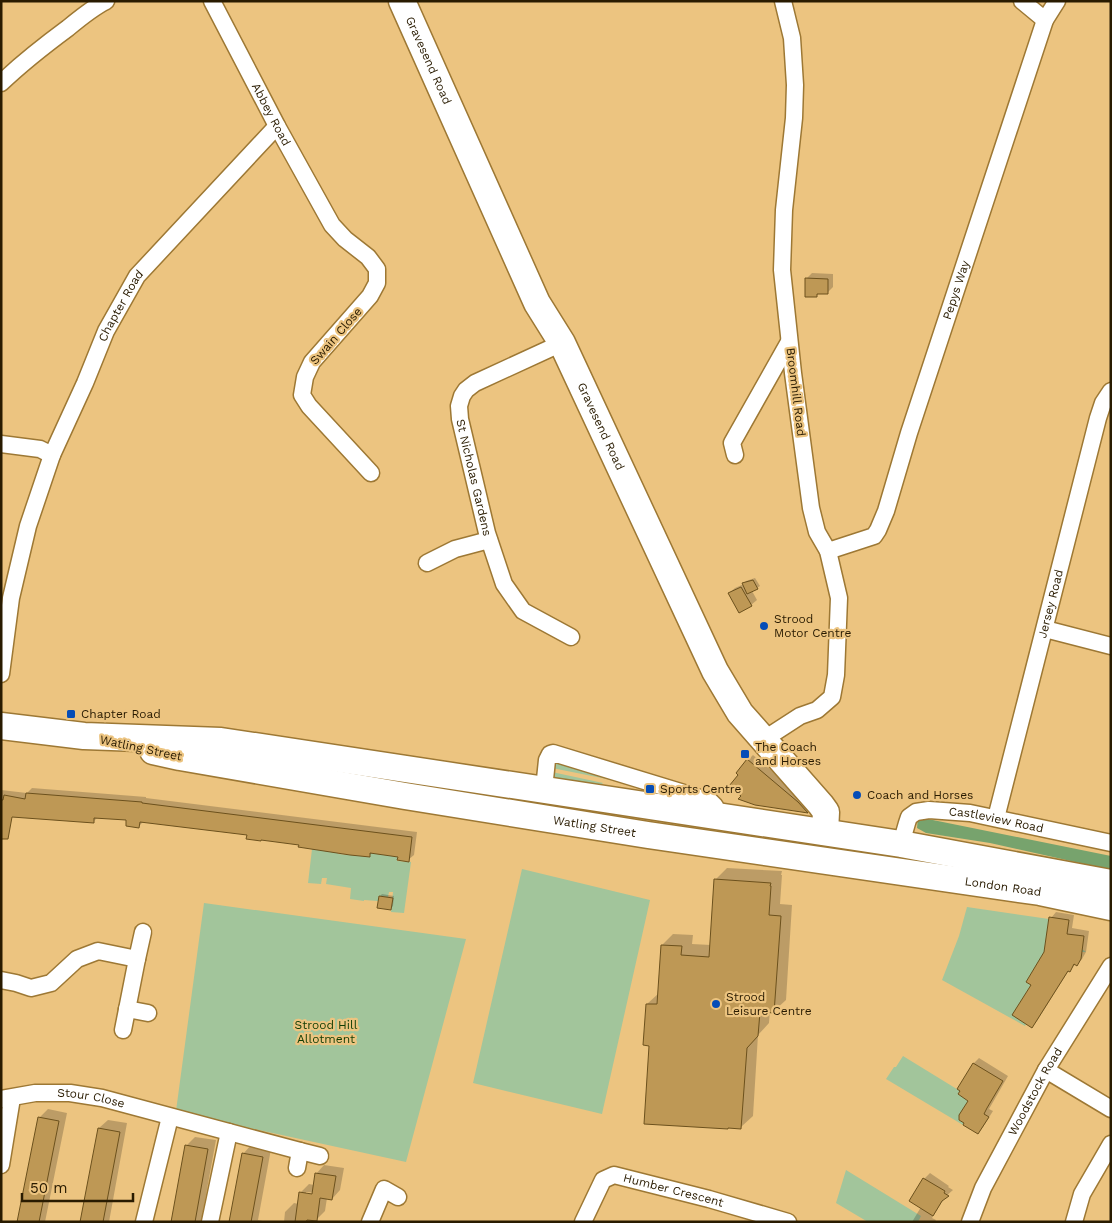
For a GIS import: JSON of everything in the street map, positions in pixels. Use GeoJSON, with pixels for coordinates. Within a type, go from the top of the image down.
{"type":"FeatureCollection","features":[{"type":"Feature","properties":{"kind":"main road","name":"Gravesend Road"},"geometry":{"type":"LineString","coordinates":[[402,1],[537,303],[562,343],[715,671],[740,713],[822,805],[826,812],[825,832]]}},
{"type":"Feature","properties":{"kind":"main road"},"geometry":{"type":"LineString","coordinates":[[1,726],[84,736]]}},
{"type":"Feature","properties":{"kind":"main road","name":"Watling Street"},"geometry":{"type":"LineString","coordinates":[[84,736],[222,741],[825,832]]}},
{"type":"Feature","properties":{"kind":"main road","name":"Watling Street"},"geometry":{"type":"LineString","coordinates":[[84,736],[180,757],[395,795],[827,861]]}},
{"type":"Feature","properties":{"kind":"main road","name":"Watling Street"},"geometry":{"type":"LineString","coordinates":[[379,765],[412,782],[486,795],[492,800],[491,810]]}},
{"type":"Feature","properties":{"kind":"main road","name":"Watling Street"},"geometry":{"type":"LineString","coordinates":[[544,790],[542,803],[545,806],[665,825],[698,842]]}},
{"type":"Feature","properties":{"kind":"main road","name":"London Road"},"geometry":{"type":"LineString","coordinates":[[825,832],[898,857],[976,869],[1040,892],[1111,907]]}},
{"type":"Feature","properties":{"kind":"main road","name":"London Road"},"geometry":{"type":"LineString","coordinates":[[827,861],[898,857],[1008,863],[1111,883]]}},
{"type":"Feature","properties":{"kind":"main road","name":"London Road"},"geometry":{"type":"LineString","coordinates":[[1008,863],[1069,886],[1111,895]]}},
{"type":"Feature","properties":{"kind":"street"},"geometry":{"type":"LineString","coordinates":[[1,83],[57,36],[96,6],[106,1]]}},
{"type":"Feature","properties":{"kind":"street","name":"Abbey Road"},"geometry":{"type":"LineString","coordinates":[[212,1],[277,126],[332,225]]}},
{"type":"Feature","properties":{"kind":"street","name":"Broomhill Road"},"geometry":{"type":"LineString","coordinates":[[763,740],[800,716],[817,710],[832,697],[836,674],[839,598],[828,551],[816,532],[811,508],[782,270],[784,210],[794,118],[795,85],[792,38],[783,1]]}},
{"type":"Feature","properties":{"kind":"street"},"geometry":{"type":"LineString","coordinates":[[1022,1],[1045,20]]}},
{"type":"Feature","properties":{"kind":"street","name":"Pepys Way"},"geometry":{"type":"LineString","coordinates":[[828,551],[874,536],[886,511],[912,425],[1045,20],[1057,1]]}},
{"type":"Feature","properties":{"kind":"street","name":"Chapter Road"},"geometry":{"type":"LineString","coordinates":[[1,674],[11,598],[28,526],[52,455],[85,383],[106,331],[137,276],[277,126]]}},
{"type":"Feature","properties":{"kind":"street","name":"Swain Close"},"geometry":{"type":"LineString","coordinates":[[332,225],[345,239],[368,258],[377,269],[377,283],[370,296],[312,362],[304,377],[302,395],[309,406],[371,473]]}},
{"type":"Feature","properties":{"kind":"street"},"geometry":{"type":"LineString","coordinates":[[735,455],[732,443],[790,342]]}},
{"type":"Feature","properties":{"kind":"street","name":"St Nicholas Gardens"},"geometry":{"type":"LineString","coordinates":[[562,343],[482,379],[466,390],[460,399],[459,409],[460,424],[489,540],[504,584],[523,611],[571,636]]}},
{"type":"Feature","properties":{"kind":"street","name":"Jersey Road"},"geometry":{"type":"LineString","coordinates":[[996,818],[1098,418],[1103,403],[1111,391]]}},
{"type":"Feature","properties":{"kind":"street"},"geometry":{"type":"LineString","coordinates":[[1,444],[40,449],[52,455]]}},
{"type":"Feature","properties":{"kind":"street"},"geometry":{"type":"LineString","coordinates":[[427,563],[455,549],[489,540]]}},
{"type":"Feature","properties":{"kind":"street"},"geometry":{"type":"LineString","coordinates":[[1045,629],[1111,646]]}},
{"type":"Feature","properties":{"kind":"street"},"geometry":{"type":"LineString","coordinates":[[544,790],[547,760],[550,754],[553,753],[710,801],[715,806],[715,816]]}},
{"type":"Feature","properties":{"kind":"street","name":"Castleview Road"},"geometry":{"type":"LineString","coordinates":[[898,857],[908,819],[918,811],[956,811],[1111,844]]}},
{"type":"Feature","properties":{"kind":"street"},"geometry":{"type":"LineString","coordinates":[[123,1030],[143,932]]}},
{"type":"Feature","properties":{"kind":"street"},"geometry":{"type":"LineString","coordinates":[[1,980],[31,988],[51,983],[76,959],[98,951],[137,959]]}},
{"type":"Feature","properties":{"kind":"street","name":"Woodstock Road"},"geometry":{"type":"LineString","coordinates":[[970,1222],[983,1188],[1046,1070],[1111,966]]}},
{"type":"Feature","properties":{"kind":"street"},"geometry":{"type":"LineString","coordinates":[[128,1009],[148,1013]]}},
{"type":"Feature","properties":{"kind":"street"},"geometry":{"type":"LineString","coordinates":[[1046,1070],[1111,1110]]}},
{"type":"Feature","properties":{"kind":"street","name":"Stour Close"},"geometry":{"type":"LineString","coordinates":[[1,1165],[7,1099],[35,1094],[70,1092],[102,1098],[320,1156]]}},
{"type":"Feature","properties":{"kind":"street"},"geometry":{"type":"LineString","coordinates":[[144,1222],[170,1117]]}},
{"type":"Feature","properties":{"kind":"street"},"geometry":{"type":"LineString","coordinates":[[210,1222],[229,1132]]}},
{"type":"Feature","properties":{"kind":"street"},"geometry":{"type":"LineString","coordinates":[[1074,1222],[1082,1194],[1111,1144]]}},
{"type":"Feature","properties":{"kind":"street"},"geometry":{"type":"LineString","coordinates":[[297,1168],[300,1151]]}},
{"type":"Feature","properties":{"kind":"street","name":"Humber Crescent"},"geometry":{"type":"LineString","coordinates":[[584,1222],[603,1180],[614,1175],[709,1199],[788,1222]]}},
{"type":"Feature","properties":{"kind":"street"},"geometry":{"type":"LineString","coordinates":[[370,1222],[384,1190],[398,1197]]}},
{"type":"Feature","properties":{"kind":"green space"},"geometry":{"type":"Polygon","coordinates":[[[555,762],[617,781],[552,768],[555,762]]]}},
{"type":"Feature","properties":{"kind":"green space"},"geometry":{"type":"Polygon","coordinates":[[[552,772],[603,783],[601,785],[578,785],[556,780],[552,772]]]}},
{"type":"Feature","properties":{"kind":"green space"},"geometry":{"type":"Polygon","coordinates":[[[918,817],[1111,856],[1111,870],[990,843],[926,833],[917,828],[918,817]]]}},
{"type":"Feature","properties":{"kind":"green space"},"geometry":{"type":"Polygon","coordinates":[[[352,842],[355,855],[369,857],[371,850],[398,854],[397,861],[411,862],[404,913],[391,912],[393,892],[389,892],[388,897],[379,896],[378,901],[364,901],[350,899],[351,888],[326,884],[327,878],[322,878],[321,884],[308,883],[312,849],[338,851],[338,854],[350,855],[352,842]]]}},
{"type":"Feature","properties":{"kind":"green space"},"geometry":{"type":"Polygon","coordinates":[[[522,869],[650,900],[602,1114],[473,1083],[522,869]]]}},
{"type":"Feature","properties":{"kind":"green space","name":"Strood Hill Allotment"},"geometry":{"type":"Polygon","coordinates":[[[204,903],[466,939],[406,1162],[176,1111],[204,903]]]}},
{"type":"Feature","properties":{"kind":"green space"},"geometry":{"type":"Polygon","coordinates":[[[967,907],[1049,919],[1046,944],[1082,949],[1086,952],[1079,952],[1026,982],[1031,985],[1026,993],[1025,1026],[942,980],[959,936],[967,907]]]}},
{"type":"Feature","properties":{"kind":"green space"},"geometry":{"type":"Polygon","coordinates":[[[903,1056],[960,1091],[958,1094],[970,1102],[959,1118],[964,1123],[963,1125],[886,1079],[903,1056]]]}},
{"type":"Feature","properties":{"kind":"green space"},"geometry":{"type":"Polygon","coordinates":[[[846,1170],[921,1216],[918,1222],[868,1222],[836,1203],[846,1170]]]}},
{"type":"Feature","properties":{"kind":"building"},"geometry":{"type":"Polygon","coordinates":[[[805,278],[828,279],[828,294],[817,294],[817,297],[805,297],[805,278]]]}},
{"type":"Feature","properties":{"kind":"building"},"geometry":{"type":"Polygon","coordinates":[[[753,580],[758,589],[747,594],[742,583],[753,580]]]}},
{"type":"Feature","properties":{"kind":"building"},"geometry":{"type":"Polygon","coordinates":[[[741,587],[752,606],[739,613],[728,593],[741,587]]]}},
{"type":"Feature","properties":{"kind":"building"},"geometry":{"type":"Polygon","coordinates":[[[747,759],[798,802],[808,813],[755,805],[738,799],[741,796],[729,786],[747,759]]]}},
{"type":"Feature","properties":{"kind":"building"},"geometry":{"type":"Polygon","coordinates":[[[26,793],[142,802],[412,837],[409,862],[397,860],[398,857],[370,853],[370,857],[350,855],[298,847],[299,845],[246,839],[247,835],[140,822],[139,828],[126,826],[126,820],[94,818],[94,823],[12,817],[8,839],[1,839],[1,800],[3,800],[4,795],[25,799],[26,793]]]}},
{"type":"Feature","properties":{"kind":"building","name":"Strood Leisure Centre"},"geometry":{"type":"Polygon","coordinates":[[[714,879],[771,883],[769,915],[781,916],[774,1013],[760,1012],[758,1036],[747,1048],[741,1129],[644,1124],[649,1046],[643,1045],[646,1004],[657,1004],[661,945],[682,946],[681,955],[709,957],[714,879]]]}},
{"type":"Feature","properties":{"kind":"building"},"geometry":{"type":"Polygon","coordinates":[[[379,896],[393,898],[391,910],[377,908],[379,896]]]}},
{"type":"Feature","properties":{"kind":"building"},"geometry":{"type":"Polygon","coordinates":[[[1049,917],[1069,920],[1067,934],[1084,936],[1081,959],[1077,966],[1074,964],[1070,972],[1068,971],[1032,1028],[1012,1015],[1031,985],[1026,982],[1044,952],[1049,917]]]}},
{"type":"Feature","properties":{"kind":"building"},"geometry":{"type":"Polygon","coordinates":[[[973,1063],[1003,1081],[984,1114],[989,1117],[978,1134],[963,1125],[964,1123],[959,1120],[959,1115],[968,1101],[958,1094],[960,1091],[957,1089],[973,1063]]]}},
{"type":"Feature","properties":{"kind":"building"},"geometry":{"type":"Polygon","coordinates":[[[38,1117],[59,1121],[39,1222],[17,1222],[38,1117]]]}},
{"type":"Feature","properties":{"kind":"building"},"geometry":{"type":"Polygon","coordinates":[[[98,1128],[120,1132],[103,1222],[80,1222],[98,1128]]]}},
{"type":"Feature","properties":{"kind":"building"},"geometry":{"type":"Polygon","coordinates":[[[185,1145],[208,1149],[195,1222],[171,1222],[185,1145]]]}},
{"type":"Feature","properties":{"kind":"building"},"geometry":{"type":"Polygon","coordinates":[[[242,1153],[263,1157],[251,1222],[229,1222],[242,1153]]]}},
{"type":"Feature","properties":{"kind":"building"},"geometry":{"type":"Polygon","coordinates":[[[315,1173],[336,1176],[332,1200],[320,1198],[317,1221],[295,1222],[299,1192],[312,1194],[315,1173]]]}},
{"type":"Feature","properties":{"kind":"building"},"geometry":{"type":"Polygon","coordinates":[[[923,1178],[945,1191],[944,1193],[949,1196],[942,1201],[933,1216],[909,1201],[923,1178]]]}},
{"type":"Feature","properties":{"kind":"place","name":"Strood Motor Centre"},"geometry":{"type":"Point","coordinates":[764,626]}},
{"type":"Feature","properties":{"kind":"place","name":"Chapter Road"},"geometry":{"type":"Point","coordinates":[71,714]}},
{"type":"Feature","properties":{"kind":"place","name":"The Coach and Horses"},"geometry":{"type":"Point","coordinates":[745,754]}},
{"type":"Feature","properties":{"kind":"place","name":"Sports Centre"},"geometry":{"type":"Point","coordinates":[650,789]}},
{"type":"Feature","properties":{"kind":"place","name":"Coach and Horses"},"geometry":{"type":"Point","coordinates":[857,795]}},
{"type":"Feature","properties":{"kind":"place","name":"Strood Leisure Centre"},"geometry":{"type":"Point","coordinates":[716,1004]}}]}
